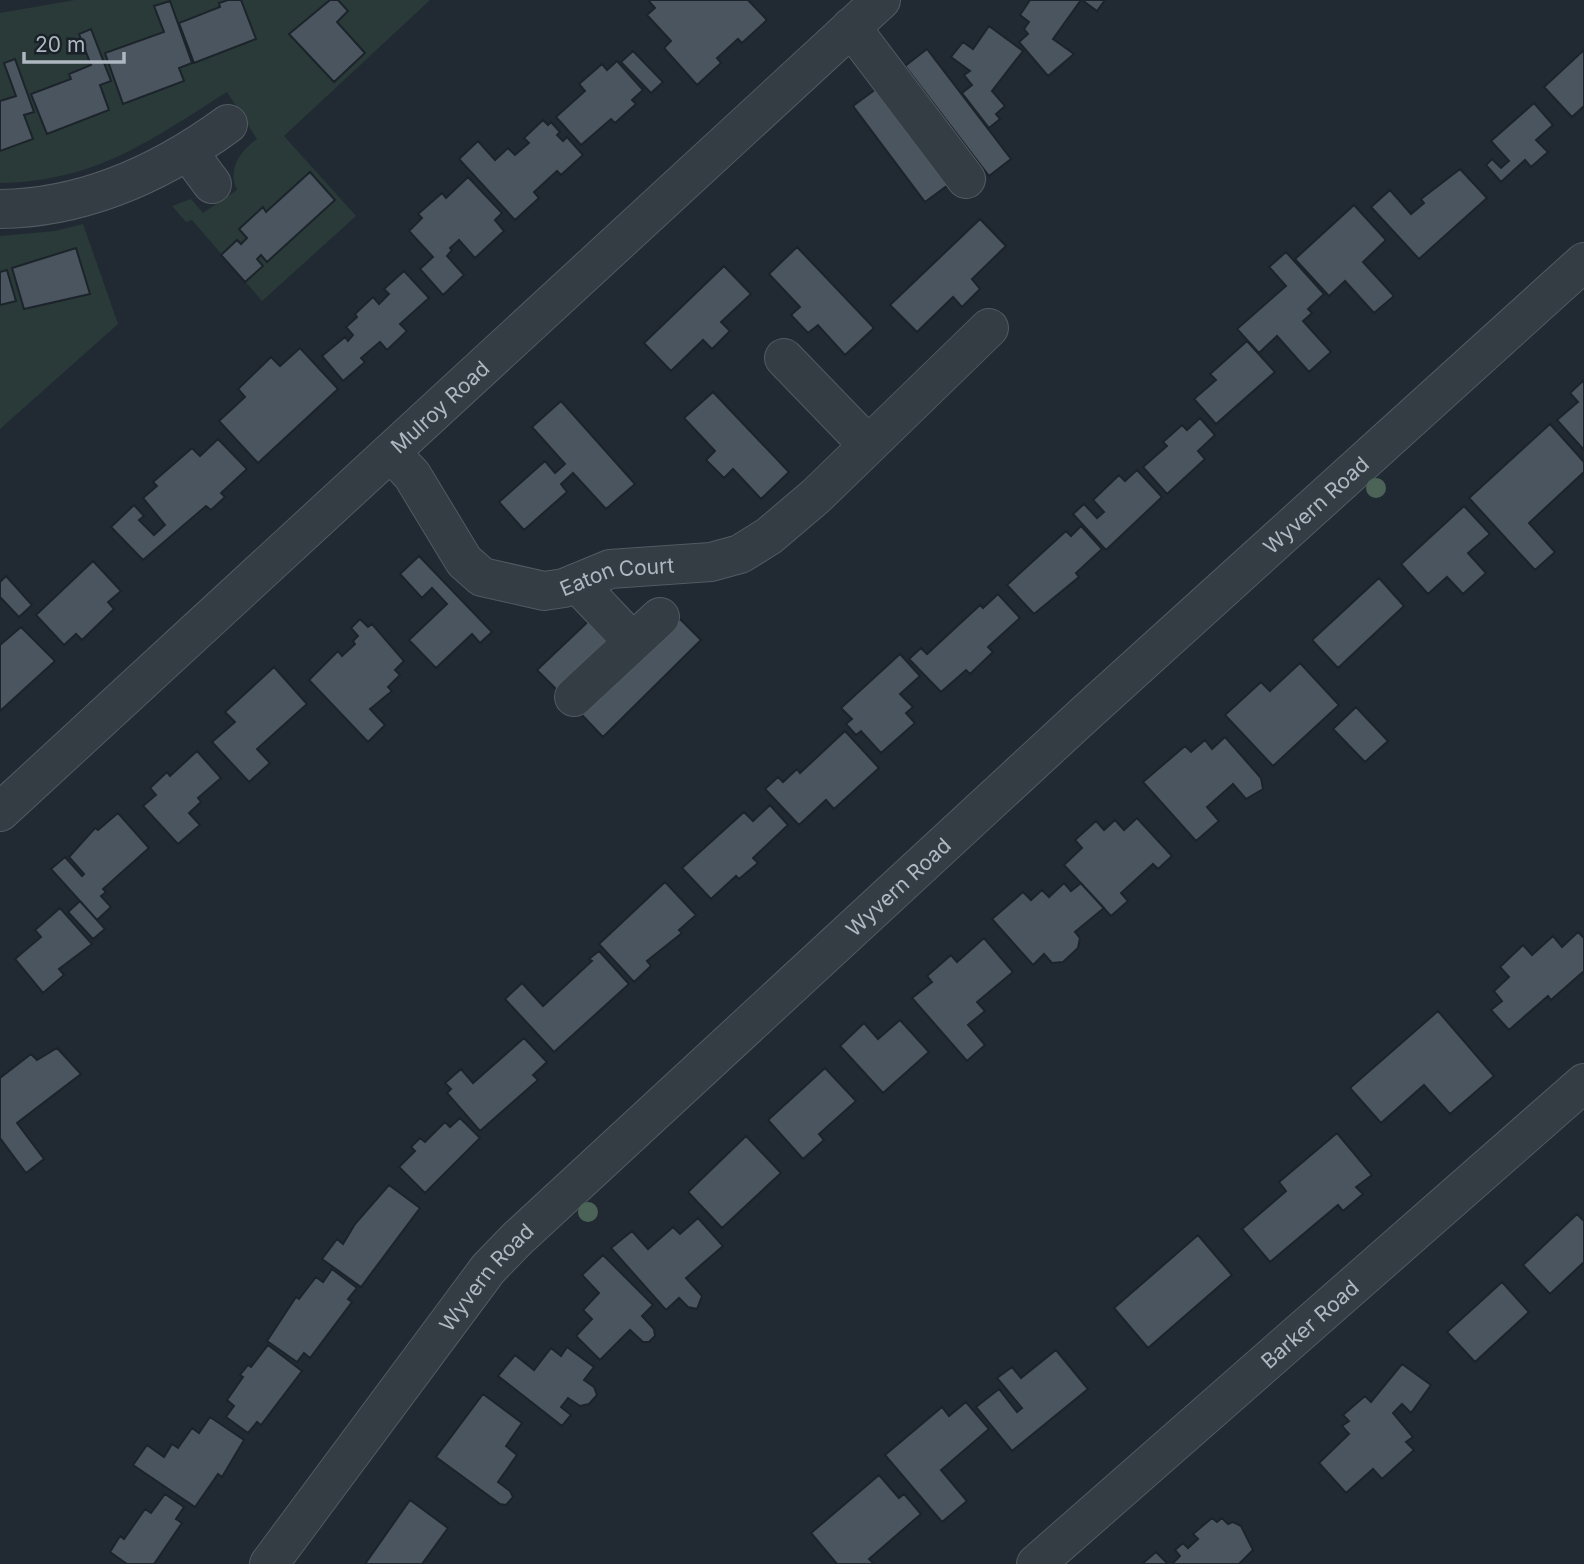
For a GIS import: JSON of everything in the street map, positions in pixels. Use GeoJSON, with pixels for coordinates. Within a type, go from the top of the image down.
{"type":"FeatureCollection","features":[{"type":"Feature","properties":{"kind":"street","name":"Mulroy Road"},"geometry":{"type":"LineString","coordinates":[[0,812],[881,0]]}},
{"type":"Feature","properties":{"kind":"street"},"geometry":{"type":"LineString","coordinates":[[851,27],[966,178]]}},
{"type":"Feature","properties":{"kind":"street"},"geometry":{"type":"LineString","coordinates":[[0,209],[62,205],[157,170],[189,153],[228,124]]}},
{"type":"Feature","properties":{"kind":"street"},"geometry":{"type":"LineString","coordinates":[[189,153],[212,184]]}},
{"type":"Feature","properties":{"kind":"street","name":"Wyvern Road"},"geometry":{"type":"LineString","coordinates":[[269,1564],[488,1269],[517,1239],[1076,723],[1584,262]]}},
{"type":"Feature","properties":{"kind":"street","name":"Eaton Court"},"geometry":{"type":"LineString","coordinates":[[391,453],[412,475],[464,561],[482,577],[544,591],[577,583],[610,569],[711,562],[740,554],[769,536],[816,496],[989,328]]}},
{"type":"Feature","properties":{"kind":"street"},"geometry":{"type":"LineString","coordinates":[[784,358],[867,444]]}},
{"type":"Feature","properties":{"kind":"street"},"geometry":{"type":"LineString","coordinates":[[574,697],[646,629],[577,583]]}},
{"type":"Feature","properties":{"kind":"street","name":"Barker Road"},"geometry":{"type":"LineString","coordinates":[[1036,1564],[1584,1083]]}},
{"type":"Feature","properties":{"kind":"shaded area"},"geometry":{"type":"Polygon","coordinates":[[[75,0],[430,0],[284,136],[356,216],[262,301],[192,220],[186,222],[172,206],[191,199],[203,213],[237,190],[234,168],[245,149],[257,139],[227,92],[146,142],[94,166],[34,181],[0,183],[0,13],[75,0]]]}},
{"type":"Feature","properties":{"kind":"shaded area"},"geometry":{"type":"Polygon","coordinates":[[[83,224],[118,324],[0,429],[0,236],[55,231],[83,224]]]}},
{"type":"Feature","properties":{"kind":"building"},"geometry":{"type":"Polygon","coordinates":[[[241,0],[256,39],[194,63],[179,23],[220,7],[219,3],[241,0]]]}},
{"type":"Feature","properties":{"kind":"building"},"geometry":{"type":"Polygon","coordinates":[[[330,0],[338,0],[348,11],[337,22],[365,53],[334,82],[289,34],[330,0]]]}},
{"type":"Feature","properties":{"kind":"building"},"geometry":{"type":"Polygon","coordinates":[[[648,0],[748,0],[767,20],[742,43],[738,39],[717,58],[721,63],[697,85],[664,48],[671,41],[647,15],[655,8],[648,0]]]}},
{"type":"Feature","properties":{"kind":"building"},"geometry":{"type":"Polygon","coordinates":[[[1030,0],[1081,0],[1053,39],[1074,54],[1048,76],[1019,42],[1028,34],[1024,29],[1029,22],[1020,15],[1030,0]]]}},
{"type":"Feature","properties":{"kind":"building"},"geometry":{"type":"Polygon","coordinates":[[[1082,0],[1105,0],[1097,11],[1082,0]]]}},
{"type":"Feature","properties":{"kind":"building"},"geometry":{"type":"Polygon","coordinates":[[[170,1],[192,63],[179,68],[184,81],[123,104],[105,53],[164,32],[154,6],[170,1]]]}},
{"type":"Feature","properties":{"kind":"building"},"geometry":{"type":"Polygon","coordinates":[[[989,26],[1023,51],[992,91],[1005,106],[996,114],[1000,119],[989,128],[962,93],[972,85],[964,75],[970,71],[951,57],[963,42],[973,49],[989,26]]]}},
{"type":"Feature","properties":{"kind":"building"},"geometry":{"type":"Polygon","coordinates":[[[91,29],[111,81],[100,85],[109,110],[47,134],[31,94],[71,79],[69,74],[91,65],[79,34],[91,29]]]}},
{"type":"Feature","properties":{"kind":"building"},"geometry":{"type":"Polygon","coordinates":[[[927,49],[1011,159],[989,176],[905,66],[927,49]]]}},
{"type":"Feature","properties":{"kind":"building"},"geometry":{"type":"Polygon","coordinates":[[[1584,50],[1584,106],[1572,117],[1544,87],[1584,50]]]}},
{"type":"Feature","properties":{"kind":"building"},"geometry":{"type":"Polygon","coordinates":[[[633,51],[663,82],[651,93],[621,62],[633,51]]]}},
{"type":"Feature","properties":{"kind":"building"},"geometry":{"type":"Polygon","coordinates":[[[15,59],[34,112],[24,115],[33,139],[0,151],[0,101],[16,96],[4,63],[15,59]]]}},
{"type":"Feature","properties":{"kind":"building"},"geometry":{"type":"Polygon","coordinates":[[[617,61],[643,90],[632,100],[636,104],[615,123],[611,119],[581,145],[556,117],[585,91],[579,84],[602,64],[607,70],[617,61]]]}},
{"type":"Feature","properties":{"kind":"building"},"geometry":{"type":"Polygon","coordinates":[[[876,89],[948,185],[925,202],[853,106],[876,89]]]}},
{"type":"Feature","properties":{"kind":"building"},"geometry":{"type":"Polygon","coordinates":[[[1534,103],[1553,125],[1536,140],[1548,152],[1531,167],[1525,160],[1501,182],[1486,165],[1492,159],[1501,168],[1509,161],[1491,141],[1534,103]]]}},
{"type":"Feature","properties":{"kind":"building"},"geometry":{"type":"Polygon","coordinates":[[[543,120],[548,125],[551,122],[560,132],[557,135],[563,141],[567,137],[583,155],[561,175],[557,171],[534,192],[539,198],[515,220],[459,159],[478,141],[495,160],[508,148],[515,155],[529,143],[524,138],[543,120]]]}},
{"type":"Feature","properties":{"kind":"building"},"geometry":{"type":"Polygon","coordinates":[[[1460,169],[1487,198],[1419,259],[1371,207],[1390,190],[1411,214],[1424,203],[1421,199],[1460,169]]]}},
{"type":"Feature","properties":{"kind":"building"},"geometry":{"type":"Polygon","coordinates":[[[310,172],[335,200],[267,262],[261,255],[257,259],[263,266],[245,282],[221,255],[237,240],[241,244],[247,238],[239,229],[263,207],[266,212],[310,172]]]}},
{"type":"Feature","properties":{"kind":"building"},"geometry":{"type":"Polygon","coordinates":[[[468,177],[502,213],[495,220],[504,231],[475,258],[459,240],[450,248],[452,250],[447,256],[464,275],[443,295],[420,269],[433,257],[409,231],[422,218],[418,214],[442,193],[446,198],[468,177]]]}},
{"type":"Feature","properties":{"kind":"building"},"geometry":{"type":"Polygon","coordinates":[[[1354,205],[1386,240],[1363,262],[1394,296],[1374,313],[1345,281],[1329,296],[1295,259],[1354,205]]]}},
{"type":"Feature","properties":{"kind":"building"},"geometry":{"type":"Polygon","coordinates":[[[980,219],[1006,246],[972,279],[980,289],[962,307],[953,297],[917,332],[890,305],[980,219]]]}},
{"type":"Feature","properties":{"kind":"building"},"geometry":{"type":"Polygon","coordinates":[[[797,247],[874,328],[845,355],[818,325],[808,333],[791,315],[800,307],[769,274],[797,247]]]}},
{"type":"Feature","properties":{"kind":"building"},"geometry":{"type":"Polygon","coordinates":[[[76,248],[90,294],[24,309],[12,268],[76,248]]]}},
{"type":"Feature","properties":{"kind":"building"},"geometry":{"type":"Polygon","coordinates":[[[1286,252],[1324,294],[1308,309],[1312,313],[1303,321],[1331,352],[1309,372],[1277,336],[1259,353],[1237,329],[1286,286],[1269,267],[1286,252]]]}},
{"type":"Feature","properties":{"kind":"building"},"geometry":{"type":"Polygon","coordinates":[[[724,266],[751,294],[721,322],[730,331],[712,349],[703,340],[671,371],[644,343],[724,266]]]}},
{"type":"Feature","properties":{"kind":"building"},"geometry":{"type":"Polygon","coordinates":[[[7,270],[16,301],[0,305],[0,272],[7,270]]]}},
{"type":"Feature","properties":{"kind":"building"},"geometry":{"type":"Polygon","coordinates":[[[404,271],[429,298],[400,324],[407,331],[387,350],[380,342],[361,358],[365,362],[343,381],[322,356],[345,337],[348,341],[353,335],[346,327],[357,317],[355,314],[373,297],[379,304],[389,294],[384,289],[404,271]]]}},
{"type":"Feature","properties":{"kind":"building"},"geometry":{"type":"Polygon","coordinates":[[[1247,341],[1275,372],[1216,424],[1194,399],[1216,380],[1210,374],[1247,341]]]}},
{"type":"Feature","properties":{"kind":"building"},"geometry":{"type":"Polygon","coordinates":[[[300,348],[338,389],[258,463],[219,421],[245,397],[238,389],[271,357],[280,366],[300,348]]]}},
{"type":"Feature","properties":{"kind":"building"},"geometry":{"type":"Polygon","coordinates":[[[1584,380],[1584,450],[1557,420],[1578,402],[1570,393],[1584,380]]]}},
{"type":"Feature","properties":{"kind":"building"},"geometry":{"type":"Polygon","coordinates":[[[713,392],[789,472],[761,499],[733,469],[724,478],[706,460],[715,451],[684,418],[713,392]]]}},
{"type":"Feature","properties":{"kind":"building"},"geometry":{"type":"Polygon","coordinates":[[[561,401],[635,484],[606,509],[573,473],[561,484],[567,492],[524,530],[499,502],[545,461],[555,473],[565,464],[532,427],[561,401]]]}},
{"type":"Feature","properties":{"kind":"building"},"geometry":{"type":"Polygon","coordinates":[[[1200,418],[1215,435],[1198,451],[1205,459],[1167,494],[1143,467],[1167,446],[1163,442],[1182,425],[1187,430],[1200,418]]]}},
{"type":"Feature","properties":{"kind":"building"},"geometry":{"type":"Polygon","coordinates":[[[1550,424],[1584,462],[1584,472],[1529,523],[1555,552],[1535,570],[1469,498],[1550,424]]]}},
{"type":"Feature","properties":{"kind":"building"},"geometry":{"type":"Polygon","coordinates":[[[218,439],[247,469],[221,493],[225,497],[211,510],[206,506],[143,560],[111,527],[134,505],[144,516],[139,520],[154,535],[165,525],[143,498],[157,486],[153,482],[192,448],[200,456],[218,439]]]}},
{"type":"Feature","properties":{"kind":"building"},"geometry":{"type":"Polygon","coordinates":[[[1137,470],[1162,497],[1106,550],[1073,514],[1084,504],[1097,518],[1104,512],[1093,500],[1119,475],[1125,481],[1137,470]]]}},
{"type":"Feature","properties":{"kind":"building"},"geometry":{"type":"Polygon","coordinates":[[[1464,506],[1490,534],[1468,553],[1486,573],[1463,594],[1447,577],[1428,594],[1401,564],[1464,506]]]}},
{"type":"Feature","properties":{"kind":"building"},"geometry":{"type":"Polygon","coordinates":[[[1081,526],[1102,549],[1076,573],[1079,577],[1034,614],[1007,585],[1066,531],[1071,536],[1081,526]]]}},
{"type":"Feature","properties":{"kind":"building"},"geometry":{"type":"Polygon","coordinates":[[[419,556],[492,632],[480,643],[472,634],[436,668],[409,640],[447,604],[432,588],[422,598],[400,574],[419,556]]]}},
{"type":"Feature","properties":{"kind":"building"},"geometry":{"type":"Polygon","coordinates":[[[93,561],[121,591],[108,602],[114,609],[82,640],[76,634],[64,645],[36,615],[93,561]]]}},
{"type":"Feature","properties":{"kind":"building"},"geometry":{"type":"Polygon","coordinates":[[[6,576],[32,605],[19,617],[0,597],[0,582],[6,576]]]}},
{"type":"Feature","properties":{"kind":"building"},"geometry":{"type":"Polygon","coordinates":[[[1379,578],[1404,606],[1338,668],[1312,640],[1379,578]]]}},
{"type":"Feature","properties":{"kind":"building"},"geometry":{"type":"Polygon","coordinates":[[[998,594],[1020,618],[988,647],[993,652],[970,674],[966,670],[941,692],[909,659],[921,648],[927,654],[980,605],[983,608],[998,594]]]}},
{"type":"Feature","properties":{"kind":"building"},"geometry":{"type":"Polygon","coordinates":[[[597,613],[616,633],[557,690],[537,670],[597,613]]]}},
{"type":"Feature","properties":{"kind":"building"},"geometry":{"type":"Polygon","coordinates":[[[360,619],[368,627],[372,624],[404,661],[395,670],[400,675],[388,687],[392,691],[370,709],[385,725],[368,742],[309,680],[338,651],[342,656],[355,644],[353,641],[358,636],[351,628],[360,619]]]}},
{"type":"Feature","properties":{"kind":"building"},"geometry":{"type":"Polygon","coordinates":[[[680,619],[701,640],[603,737],[582,715],[680,619]]]}},
{"type":"Feature","properties":{"kind":"building"},"geometry":{"type":"Polygon","coordinates":[[[21,627],[55,661],[0,711],[0,645],[21,627]]]}},
{"type":"Feature","properties":{"kind":"building"},"geometry":{"type":"Polygon","coordinates":[[[900,654],[920,676],[900,694],[913,707],[906,713],[915,723],[881,753],[861,731],[856,735],[846,724],[852,719],[841,708],[900,654]]]}},
{"type":"Feature","properties":{"kind":"building"},"geometry":{"type":"Polygon","coordinates":[[[1300,663],[1339,705],[1273,766],[1225,715],[1261,682],[1270,691],[1300,663]]]}},
{"type":"Feature","properties":{"kind":"building"},"geometry":{"type":"Polygon","coordinates":[[[274,667],[307,704],[257,749],[270,763],[249,782],[212,742],[235,722],[225,712],[274,667]]]}},
{"type":"Feature","properties":{"kind":"building"},"geometry":{"type":"Polygon","coordinates":[[[1356,707],[1388,741],[1365,762],[1333,729],[1356,707]]]}},
{"type":"Feature","properties":{"kind":"building"},"geometry":{"type":"Polygon","coordinates":[[[845,731],[879,768],[834,809],[826,800],[799,825],[765,789],[778,777],[783,782],[797,769],[800,773],[845,731]]]}},
{"type":"Feature","properties":{"kind":"building"},"geometry":{"type":"Polygon","coordinates":[[[1225,737],[1261,778],[1263,789],[1246,799],[1233,784],[1207,807],[1219,821],[1196,841],[1143,782],[1185,746],[1191,752],[1205,740],[1212,749],[1225,737]]]}},
{"type":"Feature","properties":{"kind":"building"},"geometry":{"type":"Polygon","coordinates":[[[197,751],[221,778],[198,798],[201,802],[189,813],[200,825],[178,844],[143,806],[156,795],[150,788],[167,772],[170,776],[197,751]]]}},
{"type":"Feature","properties":{"kind":"building"},"geometry":{"type":"Polygon","coordinates":[[[770,805],[788,825],[753,858],[758,863],[739,879],[736,876],[711,899],[682,868],[744,812],[753,821],[770,805]]]}},
{"type":"Feature","properties":{"kind":"building"},"geometry":{"type":"Polygon","coordinates":[[[118,813],[149,848],[103,889],[106,892],[101,896],[111,907],[97,920],[51,869],[65,857],[82,876],[84,874],[69,857],[95,828],[98,830],[118,813]]]}},
{"type":"Feature","properties":{"kind":"building"},"geometry":{"type":"Polygon","coordinates":[[[1137,818],[1172,856],[1158,869],[1153,864],[1121,893],[1128,901],[1111,916],[1064,865],[1082,848],[1075,840],[1096,821],[1104,830],[1115,820],[1124,830],[1137,818]]]}},
{"type":"Feature","properties":{"kind":"building"},"geometry":{"type":"Polygon","coordinates":[[[665,882],[696,915],[679,930],[682,933],[647,961],[651,966],[634,982],[599,944],[665,882]]]}},
{"type":"Feature","properties":{"kind":"building"},"geometry":{"type":"Polygon","coordinates":[[[1064,883],[1071,891],[1081,883],[1104,908],[1075,932],[1080,938],[1078,948],[1063,962],[1052,963],[1044,954],[1033,965],[992,919],[1023,892],[1031,900],[1042,890],[1049,897],[1064,883]]]}},
{"type":"Feature","properties":{"kind":"building"},"geometry":{"type":"Polygon","coordinates":[[[80,901],[105,929],[93,939],[68,912],[80,901]]]}},
{"type":"Feature","properties":{"kind":"building"},"geometry":{"type":"Polygon","coordinates":[[[60,908],[92,944],[59,969],[64,975],[43,993],[15,959],[41,937],[35,930],[60,908]]]}},
{"type":"Feature","properties":{"kind":"building"},"geometry":{"type":"Polygon","coordinates":[[[1578,932],[1584,938],[1584,971],[1551,1000],[1548,996],[1509,1030],[1491,1010],[1502,1001],[1494,991],[1509,977],[1500,967],[1523,945],[1532,955],[1553,936],[1562,947],[1578,932]]]}},
{"type":"Feature","properties":{"kind":"building"},"geometry":{"type":"Polygon","coordinates":[[[984,938],[1013,972],[977,1002],[985,1011],[968,1025],[985,1045],[967,1061],[912,998],[932,982],[927,976],[951,955],[957,962],[984,938]]]}},
{"type":"Feature","properties":{"kind":"building"},"geometry":{"type":"Polygon","coordinates":[[[599,951],[629,984],[554,1052],[505,999],[522,983],[543,1006],[592,961],[589,959],[599,951]]]}},
{"type":"Feature","properties":{"kind":"building"},"geometry":{"type":"Polygon","coordinates":[[[1438,1011],[1494,1076],[1450,1114],[1424,1085],[1381,1123],[1350,1088],[1438,1011]]]}},
{"type":"Feature","properties":{"kind":"building"},"geometry":{"type":"Polygon","coordinates":[[[900,1020],[929,1052],[883,1093],[840,1046],[864,1023],[878,1039],[900,1020]]]}},
{"type":"Feature","properties":{"kind":"building"},"geometry":{"type":"Polygon","coordinates":[[[524,1038],[547,1062],[533,1075],[538,1080],[480,1131],[447,1093],[451,1089],[445,1083],[461,1069],[473,1083],[524,1038]]]}},
{"type":"Feature","properties":{"kind":"building"},"geometry":{"type":"Polygon","coordinates":[[[57,1048],[81,1074],[17,1123],[44,1159],[26,1173],[0,1138],[0,1078],[31,1054],[37,1060],[57,1048]]]}},
{"type":"Feature","properties":{"kind":"building"},"geometry":{"type":"Polygon","coordinates":[[[825,1068],[856,1101],[819,1134],[824,1140],[803,1159],[768,1120],[825,1068]]]}},
{"type":"Feature","properties":{"kind":"building"},"geometry":{"type":"Polygon","coordinates":[[[460,1118],[480,1138],[425,1193],[399,1167],[415,1151],[411,1147],[420,1138],[425,1142],[445,1122],[450,1127],[460,1118]]]}},
{"type":"Feature","properties":{"kind":"building"},"geometry":{"type":"Polygon","coordinates":[[[1337,1133],[1372,1175],[1356,1187],[1363,1194],[1343,1211],[1338,1205],[1270,1262],[1242,1229],[1286,1191],[1279,1182],[1337,1133]]]}},
{"type":"Feature","properties":{"kind":"building"},"geometry":{"type":"Polygon","coordinates":[[[746,1136],[781,1173],[722,1228],[688,1192],[746,1136]]]}},
{"type":"Feature","properties":{"kind":"building"},"geometry":{"type":"Polygon","coordinates":[[[389,1185],[420,1208],[361,1287],[322,1259],[337,1239],[343,1244],[355,1224],[389,1185]]]}},
{"type":"Feature","properties":{"kind":"building"},"geometry":{"type":"Polygon","coordinates":[[[1577,1214],[1584,1221],[1584,1262],[1550,1294],[1523,1265],[1577,1214]]]}},
{"type":"Feature","properties":{"kind":"building"},"geometry":{"type":"Polygon","coordinates":[[[698,1218],[723,1246],[686,1278],[702,1296],[697,1309],[688,1307],[679,1298],[666,1310],[611,1248],[632,1231],[648,1249],[673,1227],[680,1234],[698,1218]]]}},
{"type":"Feature","properties":{"kind":"building"},"geometry":{"type":"Polygon","coordinates":[[[1198,1235],[1232,1275],[1148,1348],[1114,1308],[1198,1235]]]}},
{"type":"Feature","properties":{"kind":"building"},"geometry":{"type":"Polygon","coordinates":[[[603,1255],[653,1305],[642,1316],[654,1329],[655,1336],[649,1342],[643,1342],[630,1330],[600,1360],[576,1336],[592,1319],[583,1310],[599,1293],[582,1275],[603,1255]]]}},
{"type":"Feature","properties":{"kind":"building"},"geometry":{"type":"Polygon","coordinates":[[[332,1269],[357,1288],[348,1299],[352,1302],[310,1358],[304,1353],[297,1362],[267,1341],[296,1297],[299,1299],[316,1277],[323,1282],[332,1269]]]}},
{"type":"Feature","properties":{"kind":"building"},"geometry":{"type":"Polygon","coordinates":[[[1502,1282],[1529,1312],[1475,1362],[1447,1332],[1502,1282]]]}},
{"type":"Feature","properties":{"kind":"building"},"geometry":{"type":"Polygon","coordinates":[[[268,1345],[302,1371],[261,1425],[257,1422],[248,1433],[226,1417],[234,1406],[227,1400],[243,1377],[240,1375],[248,1365],[251,1367],[268,1345]]]}},
{"type":"Feature","properties":{"kind":"building"},"geometry":{"type":"Polygon","coordinates":[[[567,1347],[594,1367],[584,1380],[594,1387],[597,1395],[589,1404],[580,1406],[568,1398],[561,1407],[571,1415],[562,1426],[498,1376],[515,1355],[534,1370],[551,1348],[561,1356],[567,1347]]]}},
{"type":"Feature","properties":{"kind":"building"},"geometry":{"type":"Polygon","coordinates":[[[1056,1350],[1088,1389],[1012,1451],[976,1407],[999,1389],[1017,1412],[1022,1408],[997,1378],[1012,1367],[1021,1378],[1056,1350]]]}},
{"type":"Feature","properties":{"kind":"building"},"geometry":{"type":"Polygon","coordinates":[[[1402,1364],[1431,1385],[1411,1413],[1402,1404],[1393,1413],[1413,1437],[1406,1442],[1414,1450],[1382,1479],[1373,1469],[1346,1493],[1319,1463],[1349,1434],[1342,1426],[1349,1421],[1343,1415],[1365,1396],[1371,1402],[1402,1364]]]}},
{"type":"Feature","properties":{"kind":"building"},"geometry":{"type":"Polygon","coordinates":[[[483,1394],[522,1423],[506,1446],[517,1455],[498,1482],[510,1491],[513,1497],[506,1505],[500,1504],[436,1457],[483,1394]]]}},
{"type":"Feature","properties":{"kind":"building"},"geometry":{"type":"Polygon","coordinates":[[[966,1402],[989,1429],[941,1470],[967,1501],[942,1522],[885,1455],[942,1407],[949,1416],[966,1402]]]}},
{"type":"Feature","properties":{"kind":"building"},"geometry":{"type":"Polygon","coordinates":[[[210,1417],[244,1440],[222,1477],[218,1474],[195,1507],[133,1465],[147,1445],[164,1457],[172,1444],[178,1448],[192,1428],[199,1433],[210,1417]]]}},
{"type":"Feature","properties":{"kind":"building"},"geometry":{"type":"Polygon","coordinates":[[[879,1475],[899,1498],[904,1494],[921,1514],[869,1559],[874,1564],[837,1564],[811,1533],[879,1475]]]}},
{"type":"Feature","properties":{"kind":"building"},"geometry":{"type":"Polygon","coordinates":[[[165,1494],[184,1507],[176,1519],[182,1523],[154,1564],[127,1564],[110,1552],[120,1536],[124,1539],[145,1509],[151,1513],[165,1494]]]}},
{"type":"Feature","properties":{"kind":"building"},"geometry":{"type":"Polygon","coordinates":[[[410,1500],[448,1528],[422,1564],[365,1564],[410,1500]]]}},
{"type":"Feature","properties":{"kind":"building"},"geometry":{"type":"Polygon","coordinates":[[[1212,1518],[1217,1522],[1222,1518],[1228,1524],[1233,1522],[1241,1526],[1253,1550],[1239,1564],[1172,1564],[1180,1556],[1175,1550],[1183,1543],[1188,1548],[1198,1539],[1193,1534],[1212,1518]]]}},
{"type":"Feature","properties":{"kind":"building"},"geometry":{"type":"Polygon","coordinates":[[[1156,1552],[1168,1564],[1142,1564],[1156,1552]]]}}]}
